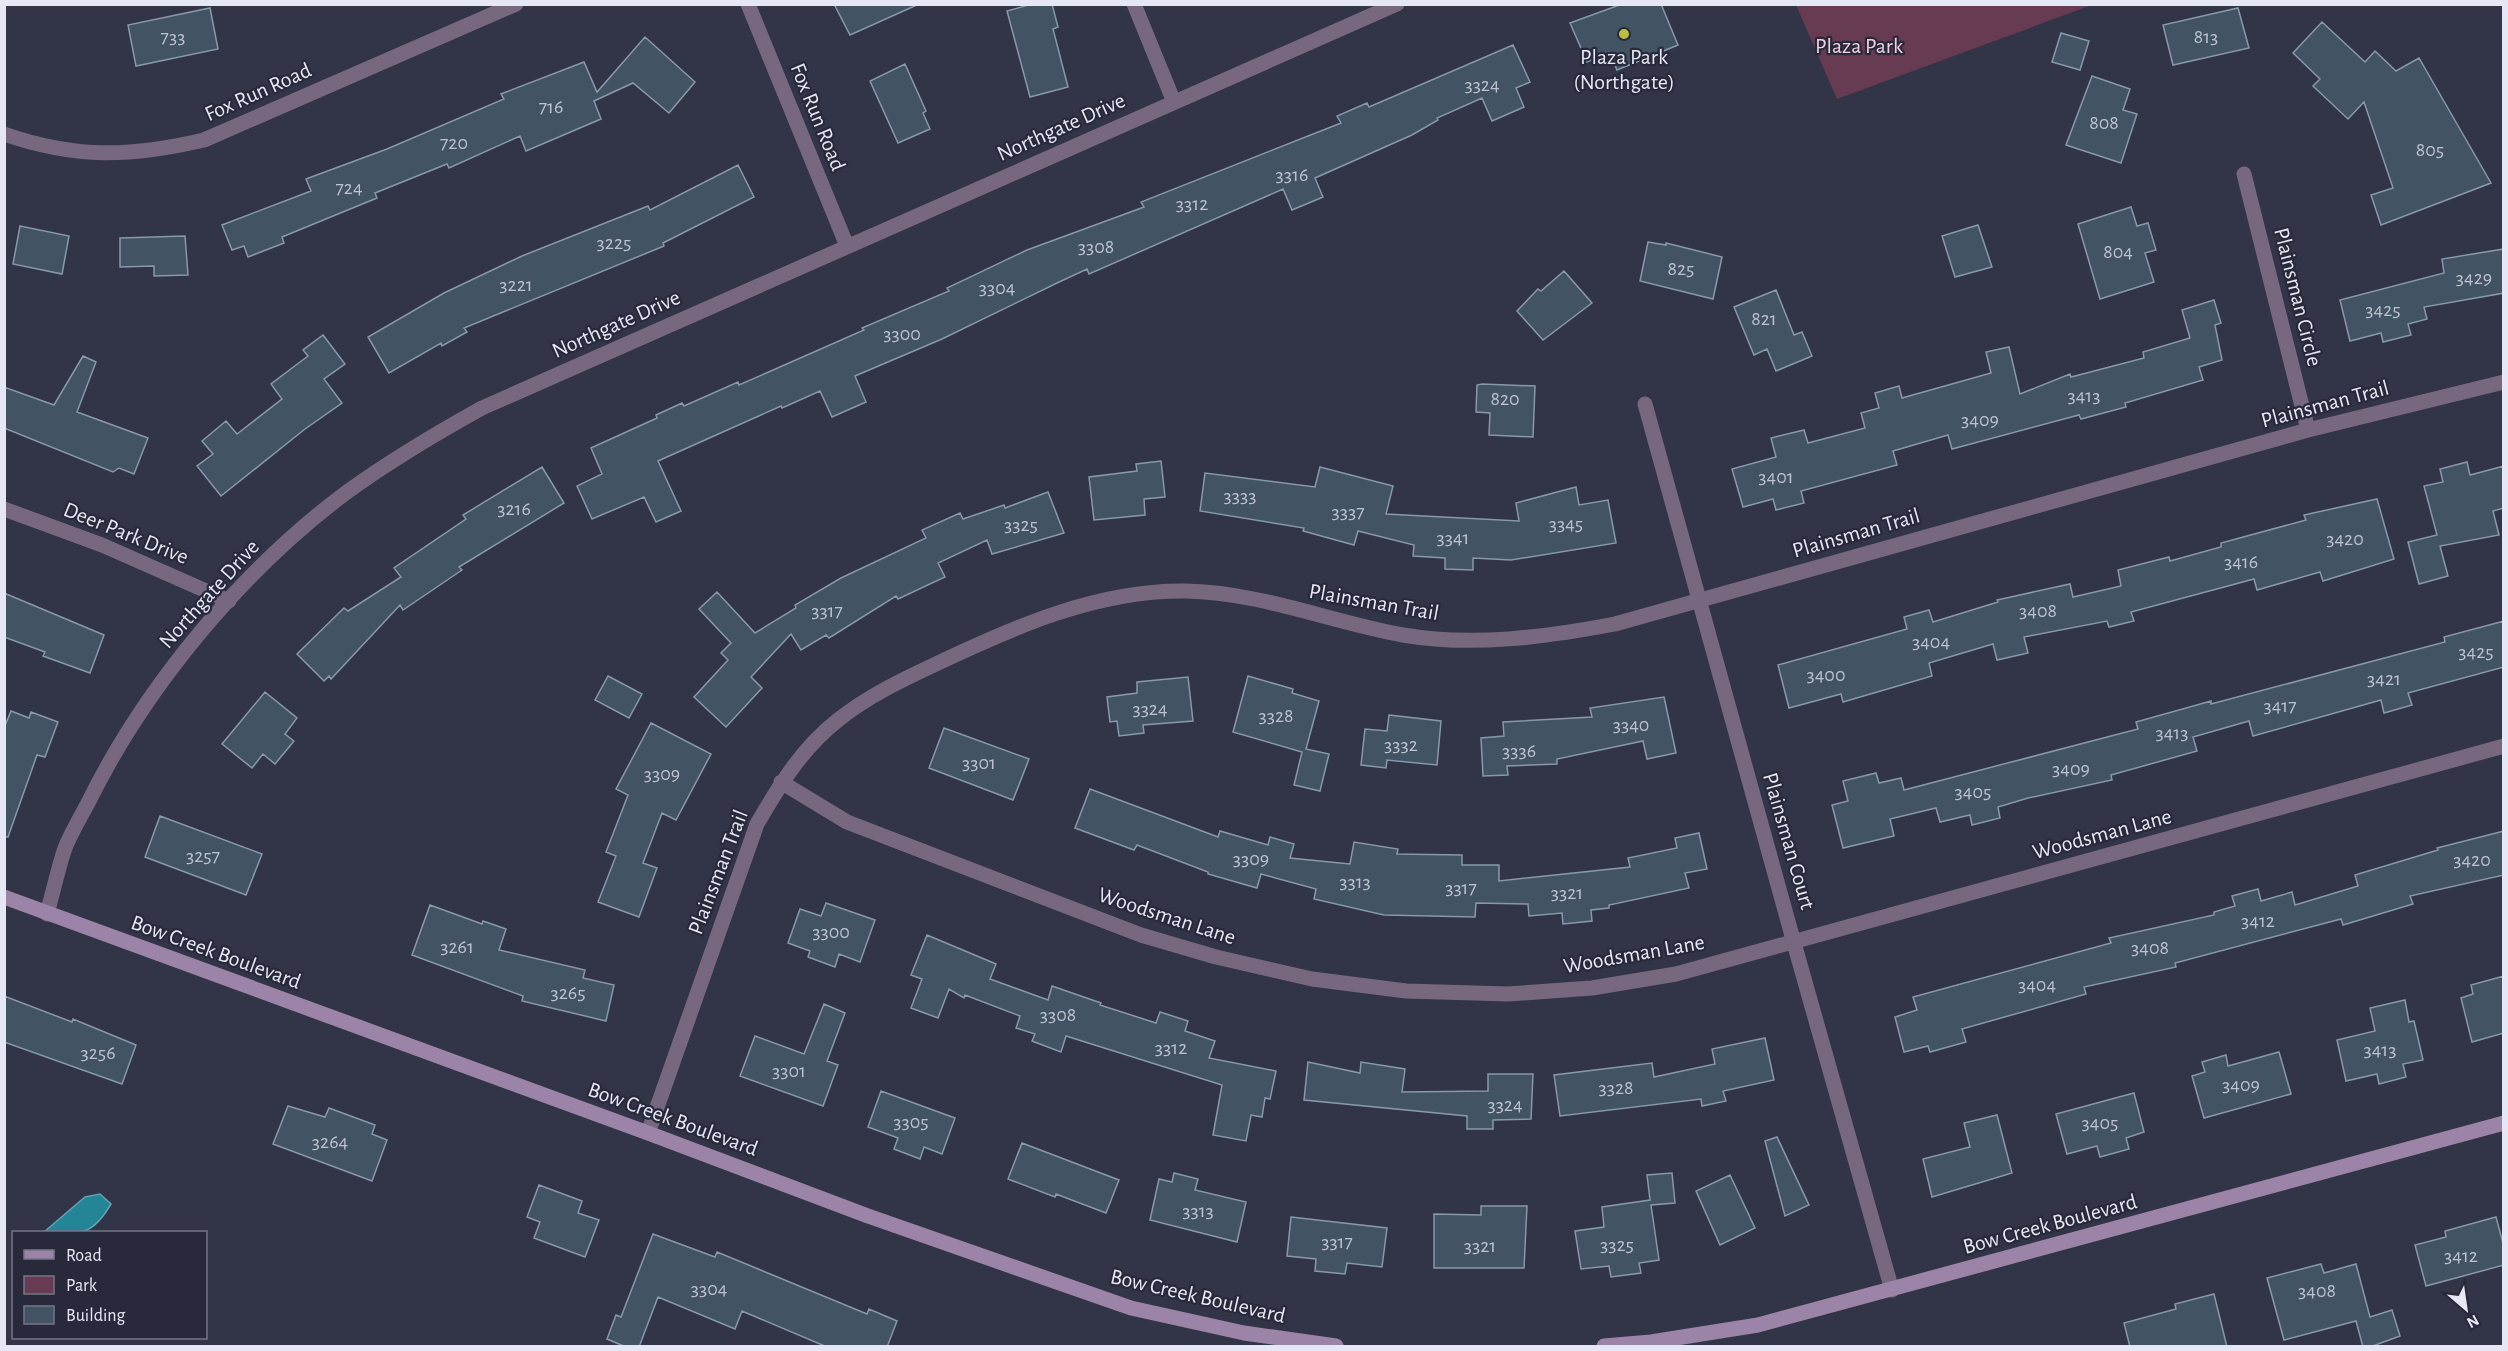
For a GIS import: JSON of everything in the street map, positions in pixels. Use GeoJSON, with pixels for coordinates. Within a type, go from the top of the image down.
{"type":"FeatureCollection","features":[{"type":"Feature","properties":{"kind":"street","name":"Fox Run Road"},"geometry":{"type":"LineString","coordinates":[[4,134],[70,151],[108,154],[157,151],[204,140],[516,4]]}},
{"type":"Feature","properties":{"kind":"street","name":"Fox Run Road"},"geometry":{"type":"LineString","coordinates":[[748,4],[847,246]]}},
{"type":"Feature","properties":{"kind":"street"},"geometry":{"type":"LineString","coordinates":[[1134,4],[1174,102]]}},
{"type":"Feature","properties":{"kind":"street","name":"Northgate Drive"},"geometry":{"type":"LineString","coordinates":[[47,914],[66,848],[104,770],[138,715],[175,663],[229,601],[284,545],[346,494],[412,447],[482,408],[1397,4]]}},
{"type":"Feature","properties":{"kind":"street","name":"Plainsman Circle"},"geometry":{"type":"LineString","coordinates":[[2244,174],[2308,430]]}},
{"type":"Feature","properties":{"kind":"street","name":"Plainsman Trail"},"geometry":{"type":"LineString","coordinates":[[648,1133],[757,824],[781,782],[803,753],[837,720],[875,693],[987,640],[1093,602],[1133,594],[1185,591],[1236,596],[1406,635],[1480,640],[1554,636],[1615,624],[2308,430],[2504,382]]}},
{"type":"Feature","properties":{"kind":"street","name":"Plainsman Court"},"geometry":{"type":"LineString","coordinates":[[1645,404],[1698,601],[1892,1290]]}},
{"type":"Feature","properties":{"kind":"street","name":"Deer Park Drive"},"geometry":{"type":"LineString","coordinates":[[4,509],[102,545],[229,601]]}},
{"type":"Feature","properties":{"kind":"street","name":"Woodsman Lane"},"geometry":{"type":"LineString","coordinates":[[781,782],[847,822],[1141,935],[1216,957],[1312,979],[1406,991],[1518,993],[1592,988],[1676,974],[2504,746]]}},
{"type":"Feature","properties":{"kind":"street","name":"Bow Creek Boulevard"},"geometry":{"type":"LineString","coordinates":[[4,897],[868,1216],[1131,1308],[1244,1333],[1336,1347]]}},
{"type":"Feature","properties":{"kind":"street","name":"Bow Creek Boulevard"},"geometry":{"type":"LineString","coordinates":[[1604,1347],[1758,1325],[2504,1124]]}},
{"type":"Feature","properties":{"kind":"green space","name":"Plaza Park"},"geometry":{"type":"Polygon","coordinates":[[[1796,5],[2092,5],[1837,99],[1796,5]]]}},
{"type":"Feature","properties":{"kind":"water"},"geometry":{"type":"Polygon","coordinates":[[[100,1194],[111,1204],[97,1223],[84,1231],[45,1231],[85,1197],[100,1194]]]}},
{"type":"Feature","properties":{"kind":"building"},"geometry":{"type":"Polygon","coordinates":[[[834,4],[919,4],[850,35],[834,4]]]}},
{"type":"Feature","properties":{"kind":"building"},"geometry":{"type":"Polygon","coordinates":[[[1032,4],[1052,4],[1058,27],[1053,29],[1068,87],[1030,97],[1007,11],[1032,4]]]}},
{"type":"Feature","properties":{"kind":"building","name":"Plaza Park (Northgate)"},"geometry":{"type":"Polygon","coordinates":[[[1622,4],[1661,4],[1678,45],[1617,70],[1609,52],[1587,62],[1570,23],[1622,4]]]}},
{"type":"Feature","properties":{"kind":"building"},"geometry":{"type":"Polygon","coordinates":[[[210,8],[218,49],[136,66],[128,25],[210,8]]]}},
{"type":"Feature","properties":{"kind":"building"},"geometry":{"type":"Polygon","coordinates":[[[2238,8],[2249,48],[2173,65],[2163,25],[2238,8]]]}},
{"type":"Feature","properties":{"kind":"building"},"geometry":{"type":"Polygon","coordinates":[[[2322,22],[2365,62],[2375,51],[2396,71],[2419,58],[2491,183],[2381,225],[2371,195],[2393,188],[2364,102],[2348,119],[2313,86],[2320,79],[2293,53],[2322,22]]]}},
{"type":"Feature","properties":{"kind":"building"},"geometry":{"type":"Polygon","coordinates":[[[2061,33],[2089,41],[2080,70],[2052,62],[2061,33]]]}},
{"type":"Feature","properties":{"kind":"building"},"geometry":{"type":"Polygon","coordinates":[[[645,37],[695,82],[669,113],[633,83],[594,101],[601,119],[526,151],[520,136],[449,168],[447,164],[375,193],[377,198],[282,237],[284,243],[248,257],[244,246],[232,250],[222,225],[311,191],[306,179],[387,149],[504,99],[501,94],[584,62],[597,92],[645,37]]]}},
{"type":"Feature","properties":{"kind":"building"},"geometry":{"type":"Polygon","coordinates":[[[1513,45],[1530,82],[1516,88],[1524,107],[1492,121],[1482,98],[1437,118],[1438,120],[1412,135],[1315,178],[1323,197],[1292,210],[1283,189],[1089,274],[1087,269],[942,339],[855,376],[866,402],[832,417],[820,391],[658,461],[681,511],[656,522],[644,497],[592,519],[577,486],[602,474],[591,448],[657,418],[656,415],[682,403],[684,406],[738,382],[739,385],[864,330],[862,328],[949,291],[947,288],[1027,250],[1144,207],[1141,202],[1341,123],[1337,116],[1367,103],[1369,107],[1513,45]]]}},
{"type":"Feature","properties":{"kind":"building"},"geometry":{"type":"Polygon","coordinates":[[[905,64],[926,111],[923,113],[930,129],[898,143],[870,81],[905,64]]]}},
{"type":"Feature","properties":{"kind":"building"},"geometry":{"type":"Polygon","coordinates":[[[2092,76],[2130,89],[2123,110],[2137,114],[2121,163],[2066,145],[2092,76]]]}},
{"type":"Feature","properties":{"kind":"building"},"geometry":{"type":"Polygon","coordinates":[[[738,165],[754,197],[663,243],[664,246],[464,328],[467,332],[442,346],[441,343],[389,373],[368,337],[444,293],[522,256],[648,206],[650,210],[738,165]]]}},
{"type":"Feature","properties":{"kind":"building"},"geometry":{"type":"Polygon","coordinates":[[[2131,207],[2137,226],[2148,223],[2156,250],[2145,253],[2154,282],[2100,299],[2078,224],[2131,207]]]}},
{"type":"Feature","properties":{"kind":"building"},"geometry":{"type":"Polygon","coordinates":[[[1978,225],[1992,267],[1955,277],[1942,236],[1978,225]]]}},
{"type":"Feature","properties":{"kind":"building"},"geometry":{"type":"Polygon","coordinates":[[[20,226],[69,236],[62,274],[13,264],[20,226]]]}},
{"type":"Feature","properties":{"kind":"building"},"geometry":{"type":"Polygon","coordinates":[[[185,236],[188,275],[154,276],[154,266],[120,267],[120,238],[185,236]]]}},
{"type":"Feature","properties":{"kind":"building"},"geometry":{"type":"Polygon","coordinates":[[[1648,242],[1666,245],[1666,243],[1722,257],[1713,299],[1640,281],[1648,242]]]}},
{"type":"Feature","properties":{"kind":"building"},"geometry":{"type":"Polygon","coordinates":[[[2504,249],[2504,293],[2424,307],[2427,319],[2408,324],[2411,335],[2383,342],[2381,333],[2350,341],[2340,300],[2444,273],[2442,259],[2504,249]]]}},
{"type":"Feature","properties":{"kind":"building"},"geometry":{"type":"Polygon","coordinates":[[[1564,271],[1592,303],[1543,340],[1517,311],[1538,289],[1541,291],[1564,271]]]}},
{"type":"Feature","properties":{"kind":"building"},"geometry":{"type":"Polygon","coordinates":[[[1776,290],[1794,335],[1802,332],[1812,356],[1776,371],[1767,349],[1754,355],[1734,307],[1776,290]]]}},
{"type":"Feature","properties":{"kind":"building"},"geometry":{"type":"Polygon","coordinates":[[[2214,300],[2221,323],[2215,325],[2222,360],[2199,367],[2203,380],[2125,403],[2126,407],[2081,419],[2079,415],[1952,449],[1948,435],[1893,451],[1897,465],[1801,491],[1804,503],[1776,510],[1773,499],[1743,507],[1732,469],[1776,457],[1771,438],[1804,430],[1808,443],[1865,428],[1861,413],[1879,408],[1875,393],[1899,386],[1902,398],[1991,373],[1986,352],[2009,347],[2020,394],[2070,374],[2071,377],[2144,358],[2143,352],[2190,338],[2182,310],[2214,300]]]}},
{"type":"Feature","properties":{"kind":"building"},"geometry":{"type":"Polygon","coordinates":[[[323,335],[345,364],[324,379],[342,403],[305,429],[221,496],[197,466],[213,454],[202,441],[226,421],[237,434],[282,399],[271,384],[308,356],[303,350],[323,335]]]}},
{"type":"Feature","properties":{"kind":"building"},"geometry":{"type":"Polygon","coordinates":[[[83,356],[96,362],[77,412],[148,438],[134,474],[119,468],[113,472],[4,428],[4,387],[54,405],[83,356]]]}},
{"type":"Feature","properties":{"kind":"building"},"geometry":{"type":"Polygon","coordinates":[[[1477,385],[1535,386],[1533,437],[1489,435],[1490,413],[1476,412],[1477,385]]]}},
{"type":"Feature","properties":{"kind":"building"},"geometry":{"type":"Polygon","coordinates":[[[1161,461],[1165,497],[1144,499],[1145,515],[1094,520],[1089,477],[1137,471],[1136,464],[1161,461]]]}},
{"type":"Feature","properties":{"kind":"building"},"geometry":{"type":"Polygon","coordinates":[[[2467,462],[2470,475],[2504,466],[2504,508],[2493,511],[2499,535],[2440,546],[2448,576],[2419,584],[2408,542],[2437,535],[2424,486],[2443,482],[2440,469],[2467,462]]]}},
{"type":"Feature","properties":{"kind":"building"},"geometry":{"type":"Polygon","coordinates":[[[542,467],[564,503],[459,567],[462,570],[403,610],[400,605],[331,679],[329,676],[324,681],[297,654],[344,608],[348,611],[401,577],[394,568],[466,519],[463,515],[542,467]]]}},
{"type":"Feature","properties":{"kind":"building"},"geometry":{"type":"Polygon","coordinates":[[[1320,467],[1393,486],[1386,514],[1519,521],[1516,503],[1576,487],[1579,505],[1608,500],[1616,543],[1511,560],[1473,558],[1473,570],[1445,569],[1445,558],[1413,556],[1414,545],[1358,531],[1354,545],[1303,531],[1304,528],[1200,511],[1205,473],[1315,487],[1320,467]]]}},
{"type":"Feature","properties":{"kind":"building"},"geometry":{"type":"Polygon","coordinates":[[[1048,492],[1064,533],[992,554],[987,540],[938,563],[945,577],[898,599],[896,596],[829,638],[826,635],[801,650],[791,634],[751,677],[762,688],[726,727],[694,697],[728,660],[721,653],[731,643],[699,609],[717,592],[755,633],[796,608],[795,605],[841,578],[926,538],[922,530],[960,513],[963,519],[1004,505],[1005,508],[1048,492]]]}},
{"type":"Feature","properties":{"kind":"building"},"geometry":{"type":"Polygon","coordinates":[[[2377,499],[2394,559],[2323,581],[2320,572],[2257,590],[2254,579],[2131,612],[2134,621],[2109,627],[2107,621],[2024,637],[2028,653],[1997,660],[1993,644],[1929,663],[1932,676],[1843,702],[1841,694],[1789,708],[1778,665],[1907,629],[1904,617],[1929,610],[1933,622],[1998,602],[1997,600],[2070,584],[2073,597],[2121,586],[2118,570],[2169,557],[2170,561],[2221,547],[2221,543],[2306,520],[2304,515],[2377,499]]]}},
{"type":"Feature","properties":{"kind":"building"},"geometry":{"type":"Polygon","coordinates":[[[4,593],[104,635],[90,673],[43,656],[45,652],[4,637],[4,593]]]}},
{"type":"Feature","properties":{"kind":"building"},"geometry":{"type":"Polygon","coordinates":[[[2504,621],[2504,667],[2408,693],[2412,705],[2384,713],[2381,700],[2253,736],[2249,721],[2193,737],[2197,751],[2111,775],[2112,780],[2028,798],[1998,807],[2000,818],[1972,825],[1970,815],[1940,822],[1936,808],[1890,819],[1894,836],[1843,848],[1832,805],[1848,801],[1843,781],[1876,773],[1879,783],[1901,778],[1904,790],[2138,729],[2136,722],[2445,642],[2444,637],[2504,621]]]}},
{"type":"Feature","properties":{"kind":"building"},"geometry":{"type":"Polygon","coordinates":[[[608,676],[642,694],[629,718],[595,700],[608,676]]]}},
{"type":"Feature","properties":{"kind":"building"},"geometry":{"type":"Polygon","coordinates":[[[1248,676],[1293,689],[1292,693],[1319,701],[1306,749],[1329,754],[1320,791],[1294,785],[1302,752],[1233,732],[1248,676]]]}},
{"type":"Feature","properties":{"kind":"building"},"geometry":{"type":"Polygon","coordinates":[[[1188,677],[1193,721],[1143,725],[1144,733],[1119,736],[1117,721],[1110,722],[1107,697],[1137,693],[1137,682],[1188,677]]]}},
{"type":"Feature","properties":{"kind":"building"},"geometry":{"type":"Polygon","coordinates":[[[265,692],[297,718],[285,734],[294,741],[275,764],[263,754],[252,768],[222,744],[265,692]]]}},
{"type":"Feature","properties":{"kind":"building"},"geometry":{"type":"Polygon","coordinates":[[[1664,697],[1676,753],[1647,759],[1643,741],[1557,759],[1557,764],[1507,766],[1508,775],[1483,776],[1481,738],[1504,736],[1503,722],[1592,717],[1590,708],[1664,697]]]}},
{"type":"Feature","properties":{"kind":"building"},"geometry":{"type":"Polygon","coordinates":[[[11,711],[29,718],[31,712],[58,722],[45,757],[37,755],[8,837],[4,837],[4,728],[11,711]]]}},
{"type":"Feature","properties":{"kind":"building"},"geometry":{"type":"Polygon","coordinates":[[[1389,715],[1441,721],[1437,765],[1387,760],[1386,768],[1361,765],[1365,729],[1387,731],[1389,715]]]}},
{"type":"Feature","properties":{"kind":"building"},"geometry":{"type":"Polygon","coordinates":[[[651,723],[711,754],[676,820],[662,813],[643,863],[657,868],[639,917],[598,902],[616,856],[606,852],[628,795],[616,789],[651,723]]]}},
{"type":"Feature","properties":{"kind":"building"},"geometry":{"type":"Polygon","coordinates":[[[944,728],[1029,759],[1013,800],[929,768],[944,728]]]}},
{"type":"Feature","properties":{"kind":"building"},"geometry":{"type":"Polygon","coordinates":[[[1090,789],[1218,837],[1220,831],[1268,845],[1270,837],[1294,844],[1290,858],[1350,864],[1354,842],[1398,849],[1397,854],[1462,855],[1462,865],[1499,865],[1499,881],[1630,867],[1628,858],[1677,848],[1675,838],[1699,833],[1707,869],[1685,873],[1689,888],[1609,905],[1609,908],[1591,910],[1592,921],[1563,924],[1562,913],[1529,916],[1528,904],[1476,903],[1475,917],[1384,915],[1314,899],[1316,889],[1261,874],[1257,888],[1208,874],[1208,872],[1137,845],[1134,850],[1075,828],[1090,789]]]}},
{"type":"Feature","properties":{"kind":"building"},"geometry":{"type":"Polygon","coordinates":[[[160,816],[262,854],[246,895],[145,857],[160,816]]]}},
{"type":"Feature","properties":{"kind":"building"},"geometry":{"type":"Polygon","coordinates":[[[2504,831],[2504,875],[2410,896],[2413,904],[2343,925],[2341,919],[2175,963],[2176,967],[2084,987],[2086,994],[1962,1029],[1966,1042],[1930,1052],[1928,1046],[1904,1052],[1895,1017],[1917,1010],[1913,997],[2111,943],[2109,938],[2214,915],[2214,912],[2235,906],[2232,896],[2258,889],[2261,901],[2292,892],[2295,905],[2358,886],[2355,875],[2438,850],[2437,848],[2504,831]]]}},
{"type":"Feature","properties":{"kind":"building"},"geometry":{"type":"Polygon","coordinates":[[[826,903],[875,920],[860,962],[839,954],[835,967],[808,957],[810,951],[788,943],[800,909],[821,916],[826,903]]]}},
{"type":"Feature","properties":{"kind":"building"},"geometry":{"type":"Polygon","coordinates":[[[430,905],[482,924],[483,921],[506,929],[499,950],[585,970],[583,978],[614,985],[606,1021],[522,1001],[523,996],[412,955],[430,905]]]}},
{"type":"Feature","properties":{"kind":"building"},"geometry":{"type":"Polygon","coordinates":[[[927,935],[996,964],[990,979],[1048,1000],[1052,986],[1101,1003],[1100,1005],[1156,1023],[1160,1012],[1188,1021],[1185,1031],[1215,1041],[1209,1058],[1276,1071],[1270,1099],[1265,1098],[1262,1117],[1251,1115],[1246,1141],[1213,1135],[1222,1085],[1066,1036],[1061,1052],[1032,1041],[1035,1034],[1016,1028],[1020,1016],[965,995],[964,998],[949,989],[938,1018],[911,1008],[922,979],[911,975],[927,935]]]}},
{"type":"Feature","properties":{"kind":"building"},"geometry":{"type":"Polygon","coordinates":[[[2504,976],[2504,1033],[2472,1042],[2461,998],[2473,994],[2471,985],[2504,976]]]}},
{"type":"Feature","properties":{"kind":"building"},"geometry":{"type":"Polygon","coordinates":[[[4,996],[72,1022],[73,1019],[136,1045],[122,1084],[4,1042],[4,996]]]}},
{"type":"Feature","properties":{"kind":"building"},"geometry":{"type":"Polygon","coordinates":[[[2405,1000],[2409,1022],[2414,1021],[2423,1060],[2403,1064],[2406,1077],[2379,1084],[2377,1074],[2346,1081],[2337,1040],[2375,1031],[2370,1008],[2405,1000]]]}},
{"type":"Feature","properties":{"kind":"building"},"geometry":{"type":"Polygon","coordinates":[[[824,1004],[845,1013],[827,1061],[838,1065],[823,1106],[740,1076],[755,1036],[804,1054],[824,1004]]]}},
{"type":"Feature","properties":{"kind":"building"},"geometry":{"type":"Polygon","coordinates":[[[1765,1038],[1774,1080],[1723,1091],[1726,1101],[1702,1106],[1701,1099],[1560,1116],[1554,1075],[1652,1063],[1654,1077],[1715,1064],[1712,1049],[1765,1038]]]}},
{"type":"Feature","properties":{"kind":"building"},"geometry":{"type":"Polygon","coordinates":[[[2279,1052],[2291,1094],[2204,1118],[2192,1076],[2205,1072],[2202,1062],[2226,1055],[2228,1066],[2279,1052]]]}},
{"type":"Feature","properties":{"kind":"building"},"geometry":{"type":"Polygon","coordinates":[[[1308,1062],[1360,1073],[1361,1062],[1405,1069],[1402,1092],[1488,1091],[1488,1074],[1533,1074],[1531,1119],[1493,1120],[1493,1129],[1467,1129],[1467,1116],[1304,1100],[1308,1062]]]}},
{"type":"Feature","properties":{"kind":"building"},"geometry":{"type":"Polygon","coordinates":[[[881,1091],[955,1118],[942,1154],[924,1147],[920,1159],[894,1149],[898,1138],[868,1127],[881,1091]]]}},
{"type":"Feature","properties":{"kind":"building"},"geometry":{"type":"Polygon","coordinates":[[[2134,1093],[2144,1132],[2126,1138],[2129,1149],[2100,1157],[2097,1146],[2067,1154],[2056,1114],[2134,1093]]]}},
{"type":"Feature","properties":{"kind":"building"},"geometry":{"type":"Polygon","coordinates":[[[288,1106],[325,1117],[329,1108],[375,1125],[372,1134],[387,1140],[372,1181],[273,1144],[288,1106]]]}},
{"type":"Feature","properties":{"kind":"building"},"geometry":{"type":"Polygon","coordinates":[[[1997,1115],[2012,1173],[1932,1197],[1923,1159],[1970,1147],[1964,1123],[1997,1115]]]}},
{"type":"Feature","properties":{"kind":"building"},"geometry":{"type":"Polygon","coordinates":[[[1777,1137],[1809,1205],[1785,1216],[1765,1141],[1777,1137]]]}},
{"type":"Feature","properties":{"kind":"building"},"geometry":{"type":"Polygon","coordinates":[[[1022,1143],[1119,1180],[1106,1213],[1008,1179],[1022,1143]]]}},
{"type":"Feature","properties":{"kind":"building"},"geometry":{"type":"Polygon","coordinates":[[[1174,1173],[1198,1179],[1195,1190],[1246,1202],[1237,1242],[1150,1220],[1159,1179],[1172,1182],[1174,1173]]]}},
{"type":"Feature","properties":{"kind":"building"},"geometry":{"type":"Polygon","coordinates":[[[1672,1173],[1675,1203],[1651,1205],[1659,1260],[1639,1263],[1641,1273],[1611,1277],[1609,1266],[1581,1269],[1575,1231],[1604,1227],[1602,1207],[1650,1200],[1647,1175],[1672,1173]]]}},
{"type":"Feature","properties":{"kind":"building"},"geometry":{"type":"Polygon","coordinates":[[[1730,1175],[1755,1228],[1720,1245],[1696,1191],[1730,1175]]]}},
{"type":"Feature","properties":{"kind":"building"},"geometry":{"type":"Polygon","coordinates":[[[539,1185],[582,1201],[578,1213],[599,1220],[585,1257],[534,1238],[540,1222],[527,1217],[539,1185]]]}},
{"type":"Feature","properties":{"kind":"building"},"geometry":{"type":"Polygon","coordinates":[[[1481,1206],[1527,1206],[1524,1268],[1434,1268],[1434,1214],[1481,1215],[1481,1206]]]}},
{"type":"Feature","properties":{"kind":"building"},"geometry":{"type":"Polygon","coordinates":[[[1291,1217],[1387,1228],[1382,1267],[1347,1263],[1345,1274],[1315,1271],[1316,1259],[1287,1256],[1291,1217]]]}},
{"type":"Feature","properties":{"kind":"building"},"geometry":{"type":"Polygon","coordinates":[[[2496,1217],[2504,1247],[2504,1265],[2426,1286],[2415,1245],[2446,1237],[2445,1231],[2496,1217]]]}},
{"type":"Feature","properties":{"kind":"building"},"geometry":{"type":"Polygon","coordinates":[[[653,1234],[715,1257],[717,1252],[867,1314],[869,1309],[897,1321],[887,1347],[827,1347],[742,1311],[735,1329],[658,1297],[639,1347],[626,1347],[607,1339],[616,1315],[621,1317],[653,1234]]]}},
{"type":"Feature","properties":{"kind":"building"},"geometry":{"type":"Polygon","coordinates":[[[2321,1264],[2324,1273],[2356,1264],[2370,1317],[2392,1310],[2400,1336],[2370,1347],[2363,1347],[2356,1321],[2284,1340],[2267,1278],[2321,1264]]]}},
{"type":"Feature","properties":{"kind":"building"},"geometry":{"type":"Polygon","coordinates":[[[2214,1294],[2227,1347],[2130,1347],[2124,1323],[2176,1309],[2175,1304],[2214,1294]]]}},
{"type":"Feature","properties":{"kind":"place","name":"Plaza Park (Northgate)"},"geometry":{"type":"Point","coordinates":[1624,34]}}]}
